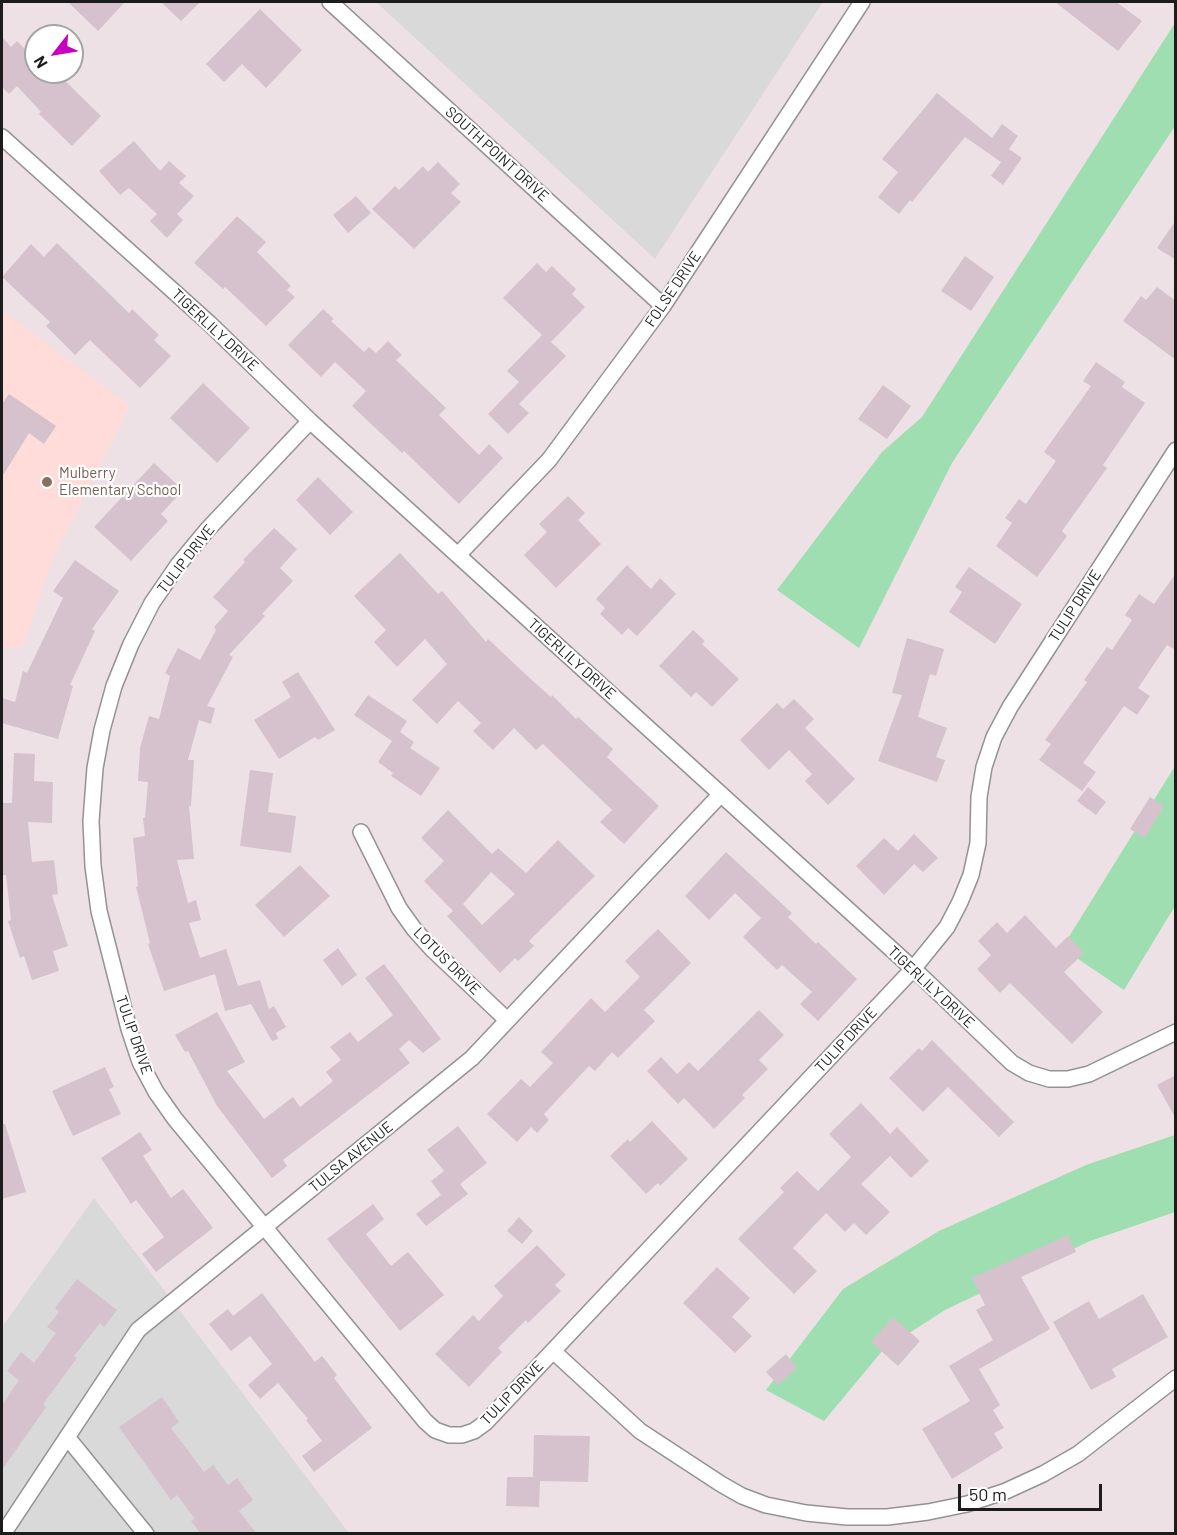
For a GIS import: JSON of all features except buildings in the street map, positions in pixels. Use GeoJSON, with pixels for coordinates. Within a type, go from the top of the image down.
{"type":"FeatureCollection","features":[{"type":"Feature","properties":{"kind":"street","name":"SOUTH POINT DRIVE"},"geometry":{"type":"LineString","coordinates":[[330,2],[663,306]]}},
{"type":"Feature","properties":{"kind":"street","name":"FOLSE DRIVE"},"geometry":{"type":"LineString","coordinates":[[458,555],[549,460],[663,306],[862,2]]}},
{"type":"Feature","properties":{"kind":"street","name":"TIGERLILY DRIVE"},"geometry":{"type":"LineString","coordinates":[[2,137],[210,324],[310,421],[913,969],[1012,1063],[1029,1073],[1049,1078],[1068,1079],[1089,1074],[1176,1032]]}},
{"type":"Feature","properties":{"kind":"street","name":"TULIP DRIVE"},"geometry":{"type":"LineString","coordinates":[[310,421],[207,530],[178,565],[152,603],[131,644],[114,686],[95,768],[91,821],[93,866],[99,911],[129,1029],[140,1062],[156,1092],[175,1119],[425,1421],[435,1430],[449,1435],[462,1435],[474,1431],[485,1423],[913,969],[947,927],[971,875],[978,843],[979,797],[984,767],[994,737],[1010,707],[1176,450]]}},
{"type":"Feature","properties":{"kind":"street","name":"TULSA AVENUE"},"geometry":{"type":"LineString","coordinates":[[3,1533],[138,1330],[472,1058],[720,794]]}},
{"type":"Feature","properties":{"kind":"street","name":"LOTUS DRIVE"},"geometry":{"type":"LineString","coordinates":[[361,832],[399,908],[414,929],[507,1020]]}},
{"type":"Feature","properties":{"kind":"street"},"geometry":{"type":"LineString","coordinates":[[553,1351],[640,1431],[742,1496],[766,1505],[806,1513],[847,1517],[887,1517],[928,1512],[967,1504],[1006,1491],[1078,1454],[1176,1378]]}},
{"type":"Feature","properties":{"kind":"street"},"geometry":{"type":"LineString","coordinates":[[67,1437],[146,1533]]}},
{"type":"Feature","properties":{"kind":"shaded area"},"geometry":{"type":"Polygon","coordinates":[[[376,2],[823,2],[655,259],[376,2]]]}},
{"type":"Feature","properties":{"kind":"shaded area"},"geometry":{"type":"Polygon","coordinates":[[[1175,23],[1175,126],[952,463],[859,648],[777,590],[882,452],[922,417],[1175,23]]]}},
{"type":"Feature","properties":{"kind":"shaded area","name":"Mulberry Elementary School"},"geometry":{"type":"Polygon","coordinates":[[[2,310],[130,406],[53,558],[23,646],[2,650],[2,310]]]}},
{"type":"Feature","properties":{"kind":"shaded area"},"geometry":{"type":"Polygon","coordinates":[[[1175,766],[1175,906],[1124,990],[1062,948],[1175,766]]]}},
{"type":"Feature","properties":{"kind":"shaded area"},"geometry":{"type":"Polygon","coordinates":[[[1175,1135],[1175,1212],[1090,1241],[945,1310],[883,1350],[824,1421],[766,1390],[843,1289],[939,1231],[1086,1165],[1175,1135]]]}},
{"type":"Feature","properties":{"kind":"shaded area"},"geometry":{"type":"Polygon","coordinates":[[[94,1198],[349,1533],[2,1534],[2,1327],[94,1198]]]}},
{"type":"Feature","properties":{"kind":"place","name":"Mulberry Elementary School"},"geometry":{"type":"Point","coordinates":[47,482]}}]}
